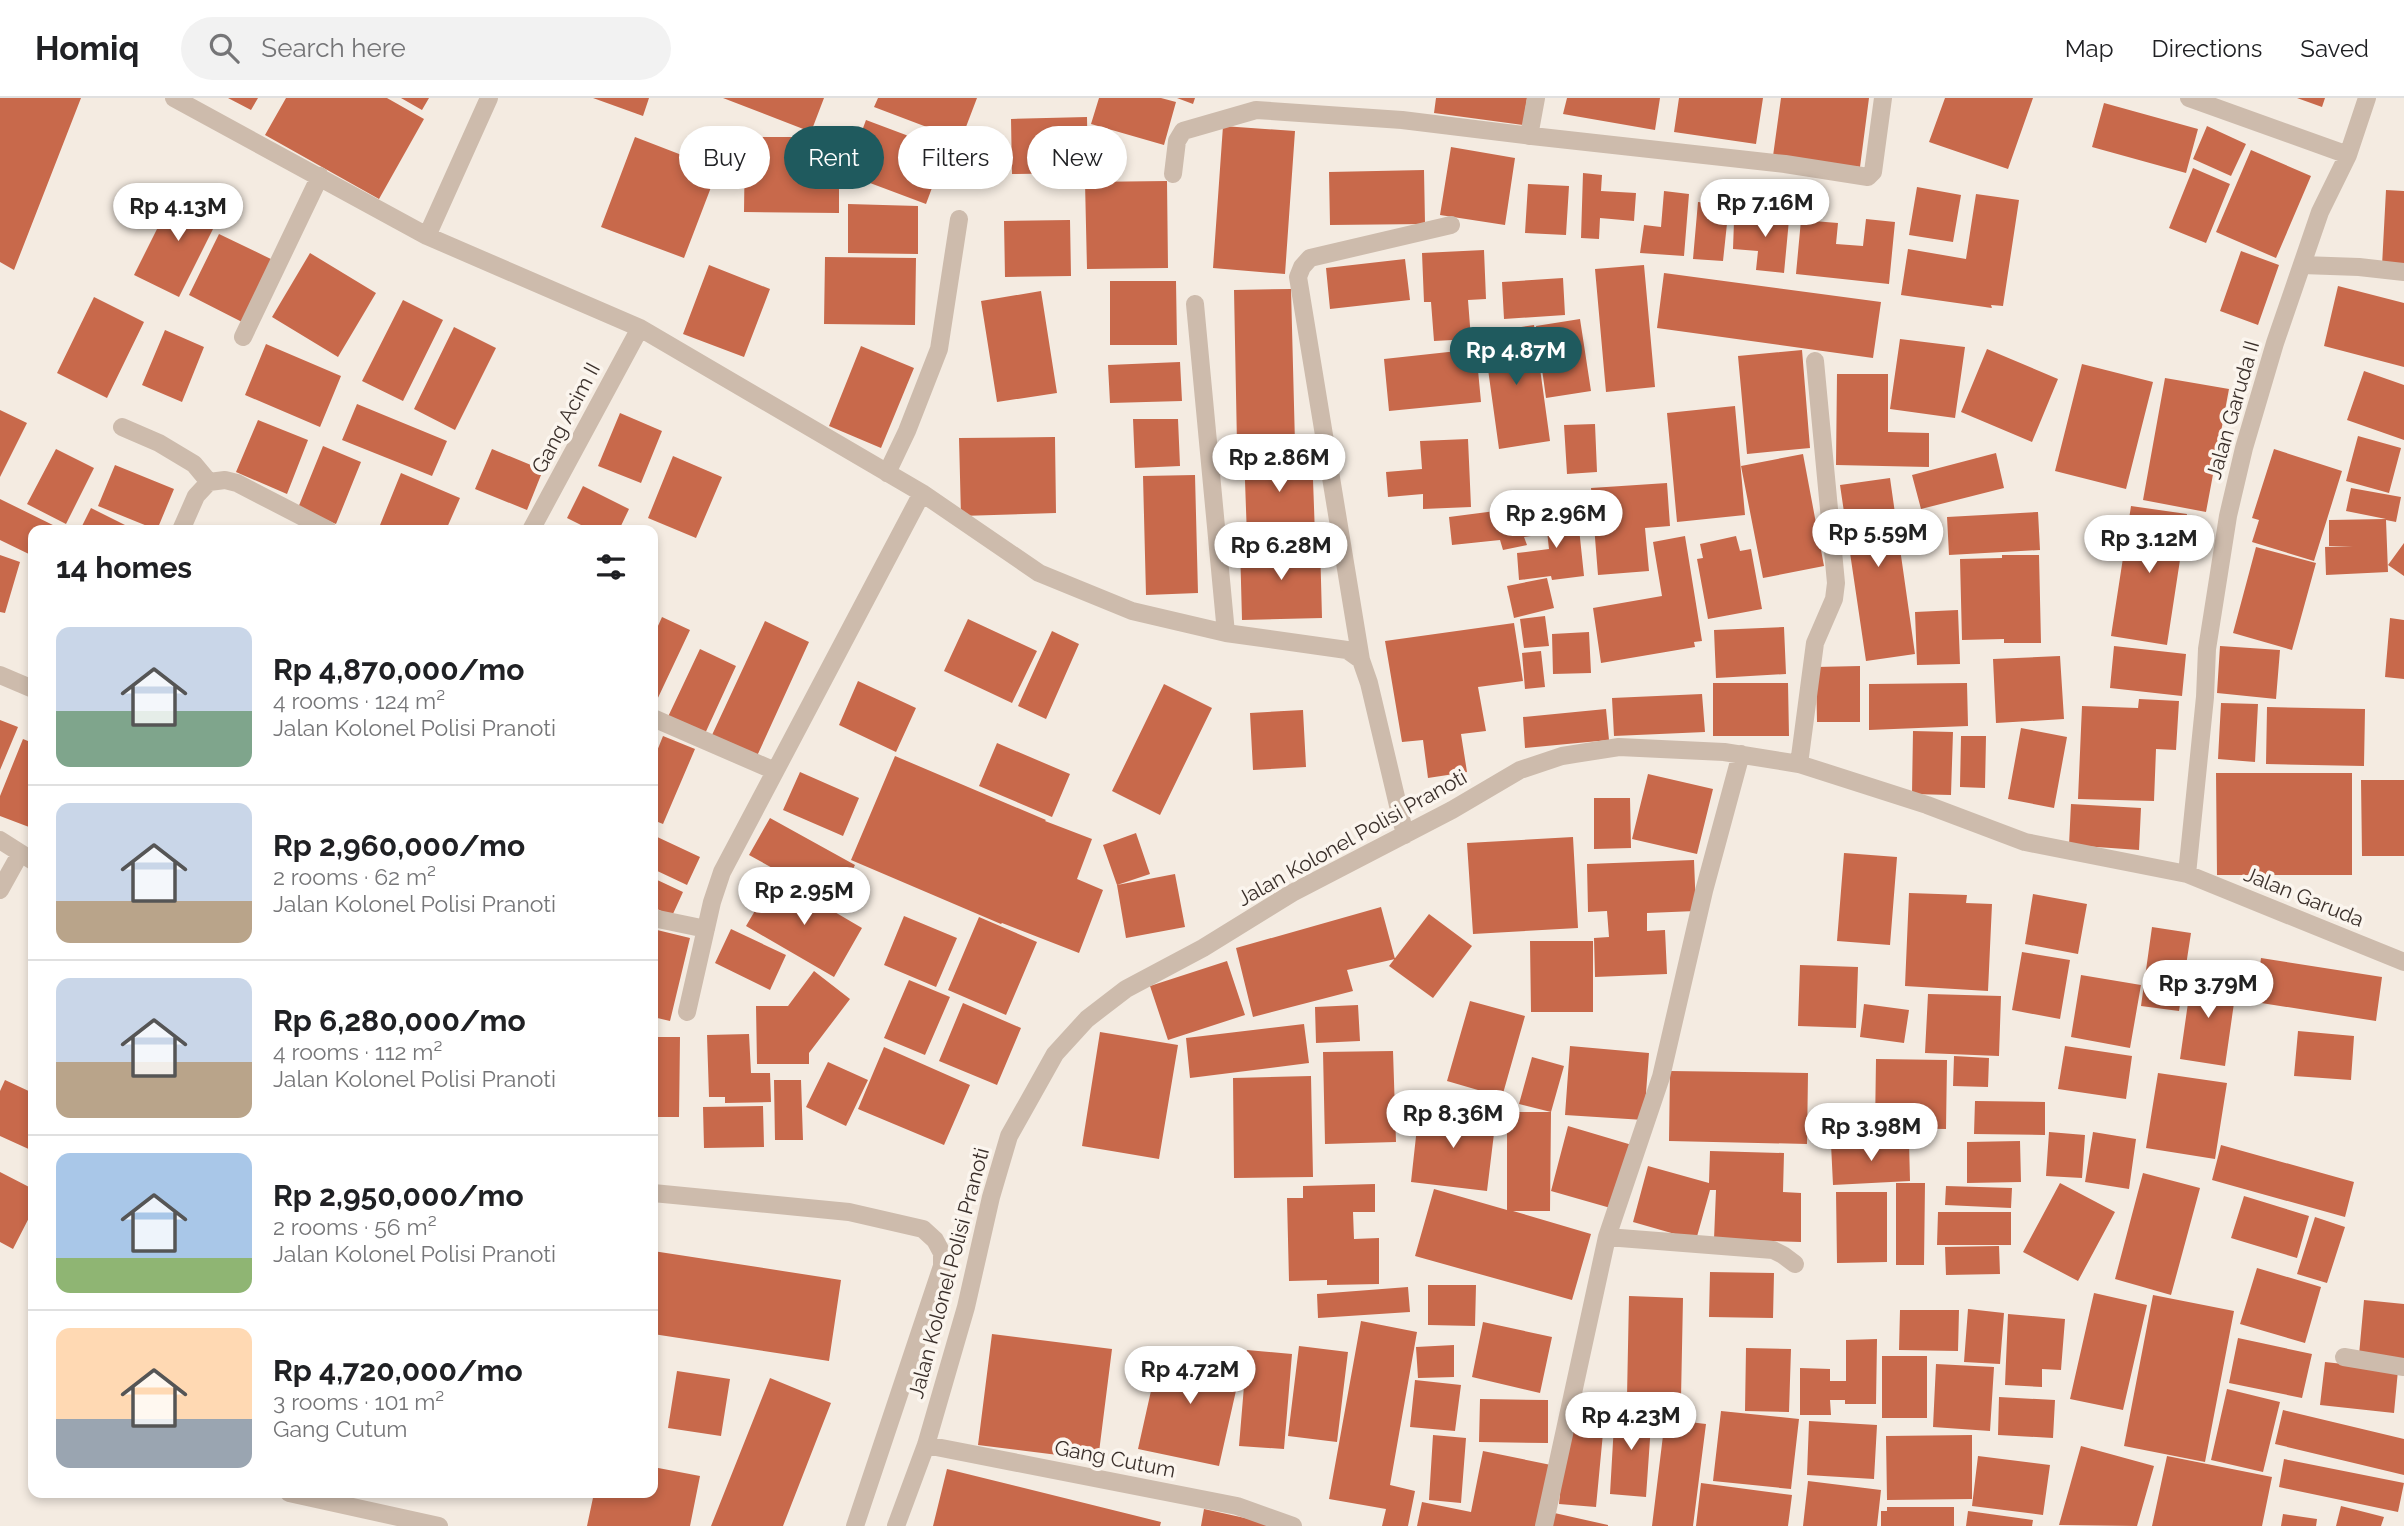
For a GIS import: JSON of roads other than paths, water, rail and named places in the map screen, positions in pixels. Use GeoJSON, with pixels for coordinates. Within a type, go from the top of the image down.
{"type":"FeatureCollection","features":[{"type":"Feature","properties":{"kind":"street"},"geometry":{"type":"LineString","coordinates":[[174,98],[428,236],[640,328],[922,493],[1039,573],[1132,611],[1226,633],[1347,650],[1361,660]]}},
{"type":"Feature","properties":{"kind":"street"},"geometry":{"type":"LineString","coordinates":[[428,236],[489,98]]}},
{"type":"Feature","properties":{"kind":"street"},"geometry":{"type":"LineString","coordinates":[[1529,136],[1536,98]]}},
{"type":"Feature","properties":{"kind":"street"},"geometry":{"type":"LineString","coordinates":[[1173,174],[1177,141],[1182,131],[1255,104],[1785,164],[1868,177],[1873,172],[1882,98]]}},
{"type":"Feature","properties":{"kind":"street"},"geometry":{"type":"LineString","coordinates":[[2189,98],[2348,155]]}},
{"type":"Feature","properties":{"kind":"street","name":"Jalan Garuda II"},"geometry":{"type":"LineString","coordinates":[[2187,874],[2207,649],[2228,516],[2244,448],[2275,343],[2320,212],[2348,155],[2367,98]]}},
{"type":"Feature","properties":{"kind":"street"},"geometry":{"type":"LineString","coordinates":[[243,337],[320,176]]}},
{"type":"Feature","properties":{"kind":"street"},"geometry":{"type":"LineString","coordinates":[[887,473],[939,349],[959,219]]}},
{"type":"Feature","properties":{"kind":"street"},"geometry":{"type":"LineString","coordinates":[[1405,835],[1369,683],[1361,660],[1298,277],[1310,258],[1451,225]]}},
{"type":"Feature","properties":{"kind":"street"},"geometry":{"type":"LineString","coordinates":[[2302,265],[2404,272]]}},
{"type":"Feature","properties":{"kind":"street"},"geometry":{"type":"LineString","coordinates":[[1195,304],[1226,633]]}},
{"type":"Feature","properties":{"kind":"street","name":"Gang Acim II"},"geometry":{"type":"LineString","coordinates":[[534,525],[640,328]]}},
{"type":"Feature","properties":{"kind":"street"},"geometry":{"type":"LineString","coordinates":[[1799,764],[1815,643],[1834,599],[1836,583],[1815,361]]}},
{"type":"Feature","properties":{"kind":"street"},"geometry":{"type":"LineString","coordinates":[[122,427],[159,443],[194,464],[209,482]]}},
{"type":"Feature","properties":{"kind":"street"},"geometry":{"type":"LineString","coordinates":[[183,525],[196,496],[209,482],[225,480],[237,483],[318,525]]}},
{"type":"Feature","properties":{"kind":"street"},"geometry":{"type":"LineString","coordinates":[[687,1012],[722,872],[922,493]]}},
{"type":"Feature","properties":{"kind":"street"},"geometry":{"type":"LineString","coordinates":[[0,675],[28,687]]}},
{"type":"Feature","properties":{"kind":"street"},"geometry":{"type":"LineString","coordinates":[[658,720],[775,771]]}},
{"type":"Feature","properties":{"kind":"street","name":"Jalan Kolonel Polisi Pranoti"},"geometry":{"type":"LineString","coordinates":[[896,1526],[926,1446],[966,1307],[991,1197],[1009,1136],[1055,1054],[1087,1019],[1126,989],[1203,948],[1292,893],[1452,810],[1520,770],[1562,756],[1619,747],[1741,754],[1799,764],[1927,805],[2025,842],[2187,874]]}},
{"type":"Feature","properties":{"kind":"street"},"geometry":{"type":"LineString","coordinates":[[1544,1526],[1607,1237],[1661,1077],[1704,891],[1741,754]]}},
{"type":"Feature","properties":{"kind":"street"},"geometry":{"type":"LineString","coordinates":[[0,839],[27,857],[0,890]]}},
{"type":"Feature","properties":{"kind":"street","name":"Jalan Garuda"},"geometry":{"type":"LineString","coordinates":[[2187,874],[2404,962]]}},
{"type":"Feature","properties":{"kind":"street"},"geometry":{"type":"LineString","coordinates":[[658,919],[706,929]]}},
{"type":"Feature","properties":{"kind":"street"},"geometry":{"type":"LineString","coordinates":[[658,1193],[849,1212],[923,1230],[935,1240],[942,1253],[942,1266],[855,1526]]}},
{"type":"Feature","properties":{"kind":"street"},"geometry":{"type":"LineString","coordinates":[[1607,1237],[1773,1250],[1795,1264]]}},
{"type":"Feature","properties":{"kind":"street"},"geometry":{"type":"LineString","coordinates":[[2344,1357],[2404,1367]]}},
{"type":"Feature","properties":{"kind":"street","name":"Gang Cutum"},"geometry":{"type":"LineString","coordinates":[[926,1446],[1237,1506],[1293,1526]]}},
{"type":"Feature","properties":{"kind":"street"},"geometry":{"type":"LineString","coordinates":[[312,1498],[439,1526]]}}]}
